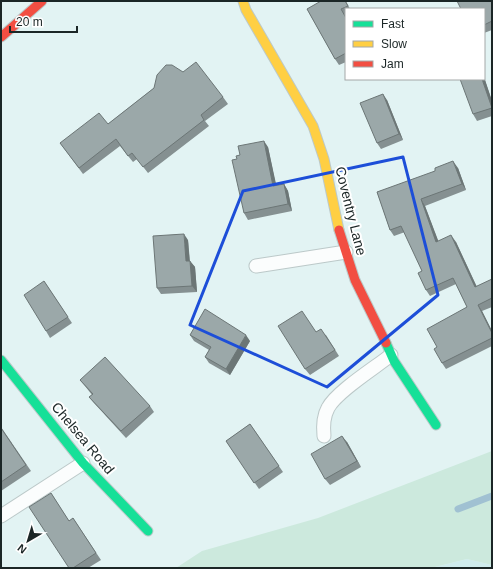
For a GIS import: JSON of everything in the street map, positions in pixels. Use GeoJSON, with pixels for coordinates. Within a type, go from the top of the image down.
{"type":"FeatureCollection","features":[{"type":"Feature","properties":{"kind":"street"},"geometry":{"type":"LineString","coordinates":[[1,37],[42,1]]}},
{"type":"Feature","properties":{"kind":"street","name":"Coventry Lane"},"geometry":{"type":"LineString","coordinates":[[243,1],[246,10],[313,126],[324,159],[340,234],[355,280],[391,355],[436,425]]}},
{"type":"Feature","properties":{"kind":"street","name":"Chelsea Road"},"geometry":{"type":"LineString","coordinates":[[1,360],[83,463],[148,531]]}},
{"type":"Feature","properties":{"kind":"lane"},"geometry":{"type":"LineString","coordinates":[[256,266],[346,252]]}},
{"type":"Feature","properties":{"kind":"lane"},"geometry":{"type":"LineString","coordinates":[[324,436],[324,418],[328,408],[336,398],[391,355]]}},
{"type":"Feature","properties":{"kind":"lane"},"geometry":{"type":"LineString","coordinates":[[1,516],[83,463]]}},
{"type":"Feature","properties":{"kind":"highlighted area"},"geometry":{"type":"Polygon","coordinates":[[[403,157],[438,295],[327,387],[190,325],[243,191],[403,157]]]}},
{"type":"Feature","properties":{"kind":"shaded area"},"geometry":{"type":"Polygon","coordinates":[[[467,559],[492,565],[492,568],[431,568],[467,559]]]}},
{"type":"Feature","properties":{"kind":"green space"},"geometry":{"type":"Polygon","coordinates":[[[492,451],[492,565],[467,559],[431,568],[176,568],[202,551],[318,518],[492,451]]]}},
{"type":"Feature","properties":{"kind":"building"},"geometry":{"type":"Polygon","coordinates":[[[321,1],[345,1],[348,6],[341,9],[345,16],[345,54],[335,59],[307,9],[321,1]]]}},
{"type":"Feature","properties":{"kind":"building"},"geometry":{"type":"Polygon","coordinates":[[[457,1],[492,1],[492,21],[485,24],[485,8],[460,8],[457,1]]]}},
{"type":"Feature","properties":{"kind":"building"},"geometry":{"type":"Polygon","coordinates":[[[196,62],[223,97],[201,115],[204,120],[143,167],[132,153],[128,156],[116,139],[79,168],[60,143],[99,113],[108,124],[154,88],[157,75],[166,65],[172,65],[183,72],[196,62]]]}},
{"type":"Feature","properties":{"kind":"building"},"geometry":{"type":"Polygon","coordinates":[[[460,80],[482,80],[492,108],[473,114],[460,80]]]}},
{"type":"Feature","properties":{"kind":"building"},"geometry":{"type":"Polygon","coordinates":[[[383,94],[399,134],[377,143],[360,103],[383,94]]]}},
{"type":"Feature","properties":{"kind":"building"},"geometry":{"type":"Polygon","coordinates":[[[264,141],[273,186],[284,184],[288,204],[244,213],[232,160],[237,159],[236,156],[240,155],[238,146],[264,141]]]}},
{"type":"Feature","properties":{"kind":"building"},"geometry":{"type":"Polygon","coordinates":[[[453,161],[462,184],[421,199],[436,242],[451,235],[475,287],[492,279],[492,298],[478,305],[492,333],[492,338],[442,363],[434,349],[437,347],[427,329],[467,307],[453,278],[426,290],[418,273],[422,271],[401,226],[390,230],[377,192],[435,171],[435,168],[453,161]]]}},
{"type":"Feature","properties":{"kind":"building"},"geometry":{"type":"Polygon","coordinates":[[[184,234],[186,261],[190,261],[192,286],[157,288],[153,236],[184,234]]]}},
{"type":"Feature","properties":{"kind":"building"},"geometry":{"type":"Polygon","coordinates":[[[44,281],[68,317],[46,331],[24,295],[44,281]]]}},
{"type":"Feature","properties":{"kind":"building"},"geometry":{"type":"Polygon","coordinates":[[[205,309],[246,335],[226,369],[205,357],[211,347],[190,335],[205,309]]]}},
{"type":"Feature","properties":{"kind":"building"},"geometry":{"type":"Polygon","coordinates":[[[302,311],[316,332],[321,329],[335,350],[305,369],[278,326],[302,311]]]}},
{"type":"Feature","properties":{"kind":"building"},"geometry":{"type":"Polygon","coordinates":[[[105,357],[150,406],[121,431],[89,397],[93,394],[80,380],[105,357]]]}},
{"type":"Feature","properties":{"kind":"building"},"geometry":{"type":"Polygon","coordinates":[[[250,424],[279,466],[254,483],[226,441],[250,424]]]}},
{"type":"Feature","properties":{"kind":"building"},"geometry":{"type":"Polygon","coordinates":[[[1,428],[26,465],[1,482],[1,428]]]}},
{"type":"Feature","properties":{"kind":"building"},"geometry":{"type":"Polygon","coordinates":[[[342,436],[357,461],[325,479],[311,454],[342,436]]]}},
{"type":"Feature","properties":{"kind":"building"},"geometry":{"type":"Polygon","coordinates":[[[51,493],[69,521],[73,518],[96,553],[73,568],[69,568],[29,507],[51,493]]]}},
{"type":"Feature","properties":{"kind":"waterway"},"geometry":{"type":"LineString","coordinates":[[458,509],[492,496]]}},
{"type":"Feature","properties":{"kind":"traffic: fast"},"geometry":{"type":"LineString","coordinates":[[386,343],[394,361],[436,425]]}},
{"type":"Feature","properties":{"kind":"traffic: fast"},"geometry":{"type":"LineString","coordinates":[[1,360],[83,463],[148,531]]}},
{"type":"Feature","properties":{"kind":"traffic: slow"},"geometry":{"type":"LineString","coordinates":[[243,1],[246,10],[313,126],[324,159],[339,230]]}},
{"type":"Feature","properties":{"kind":"traffic: jam"},"geometry":{"type":"LineString","coordinates":[[1,37],[42,1]]}},
{"type":"Feature","properties":{"kind":"traffic: jam"},"geometry":{"type":"LineString","coordinates":[[339,230],[355,280],[386,343]]}}]}
